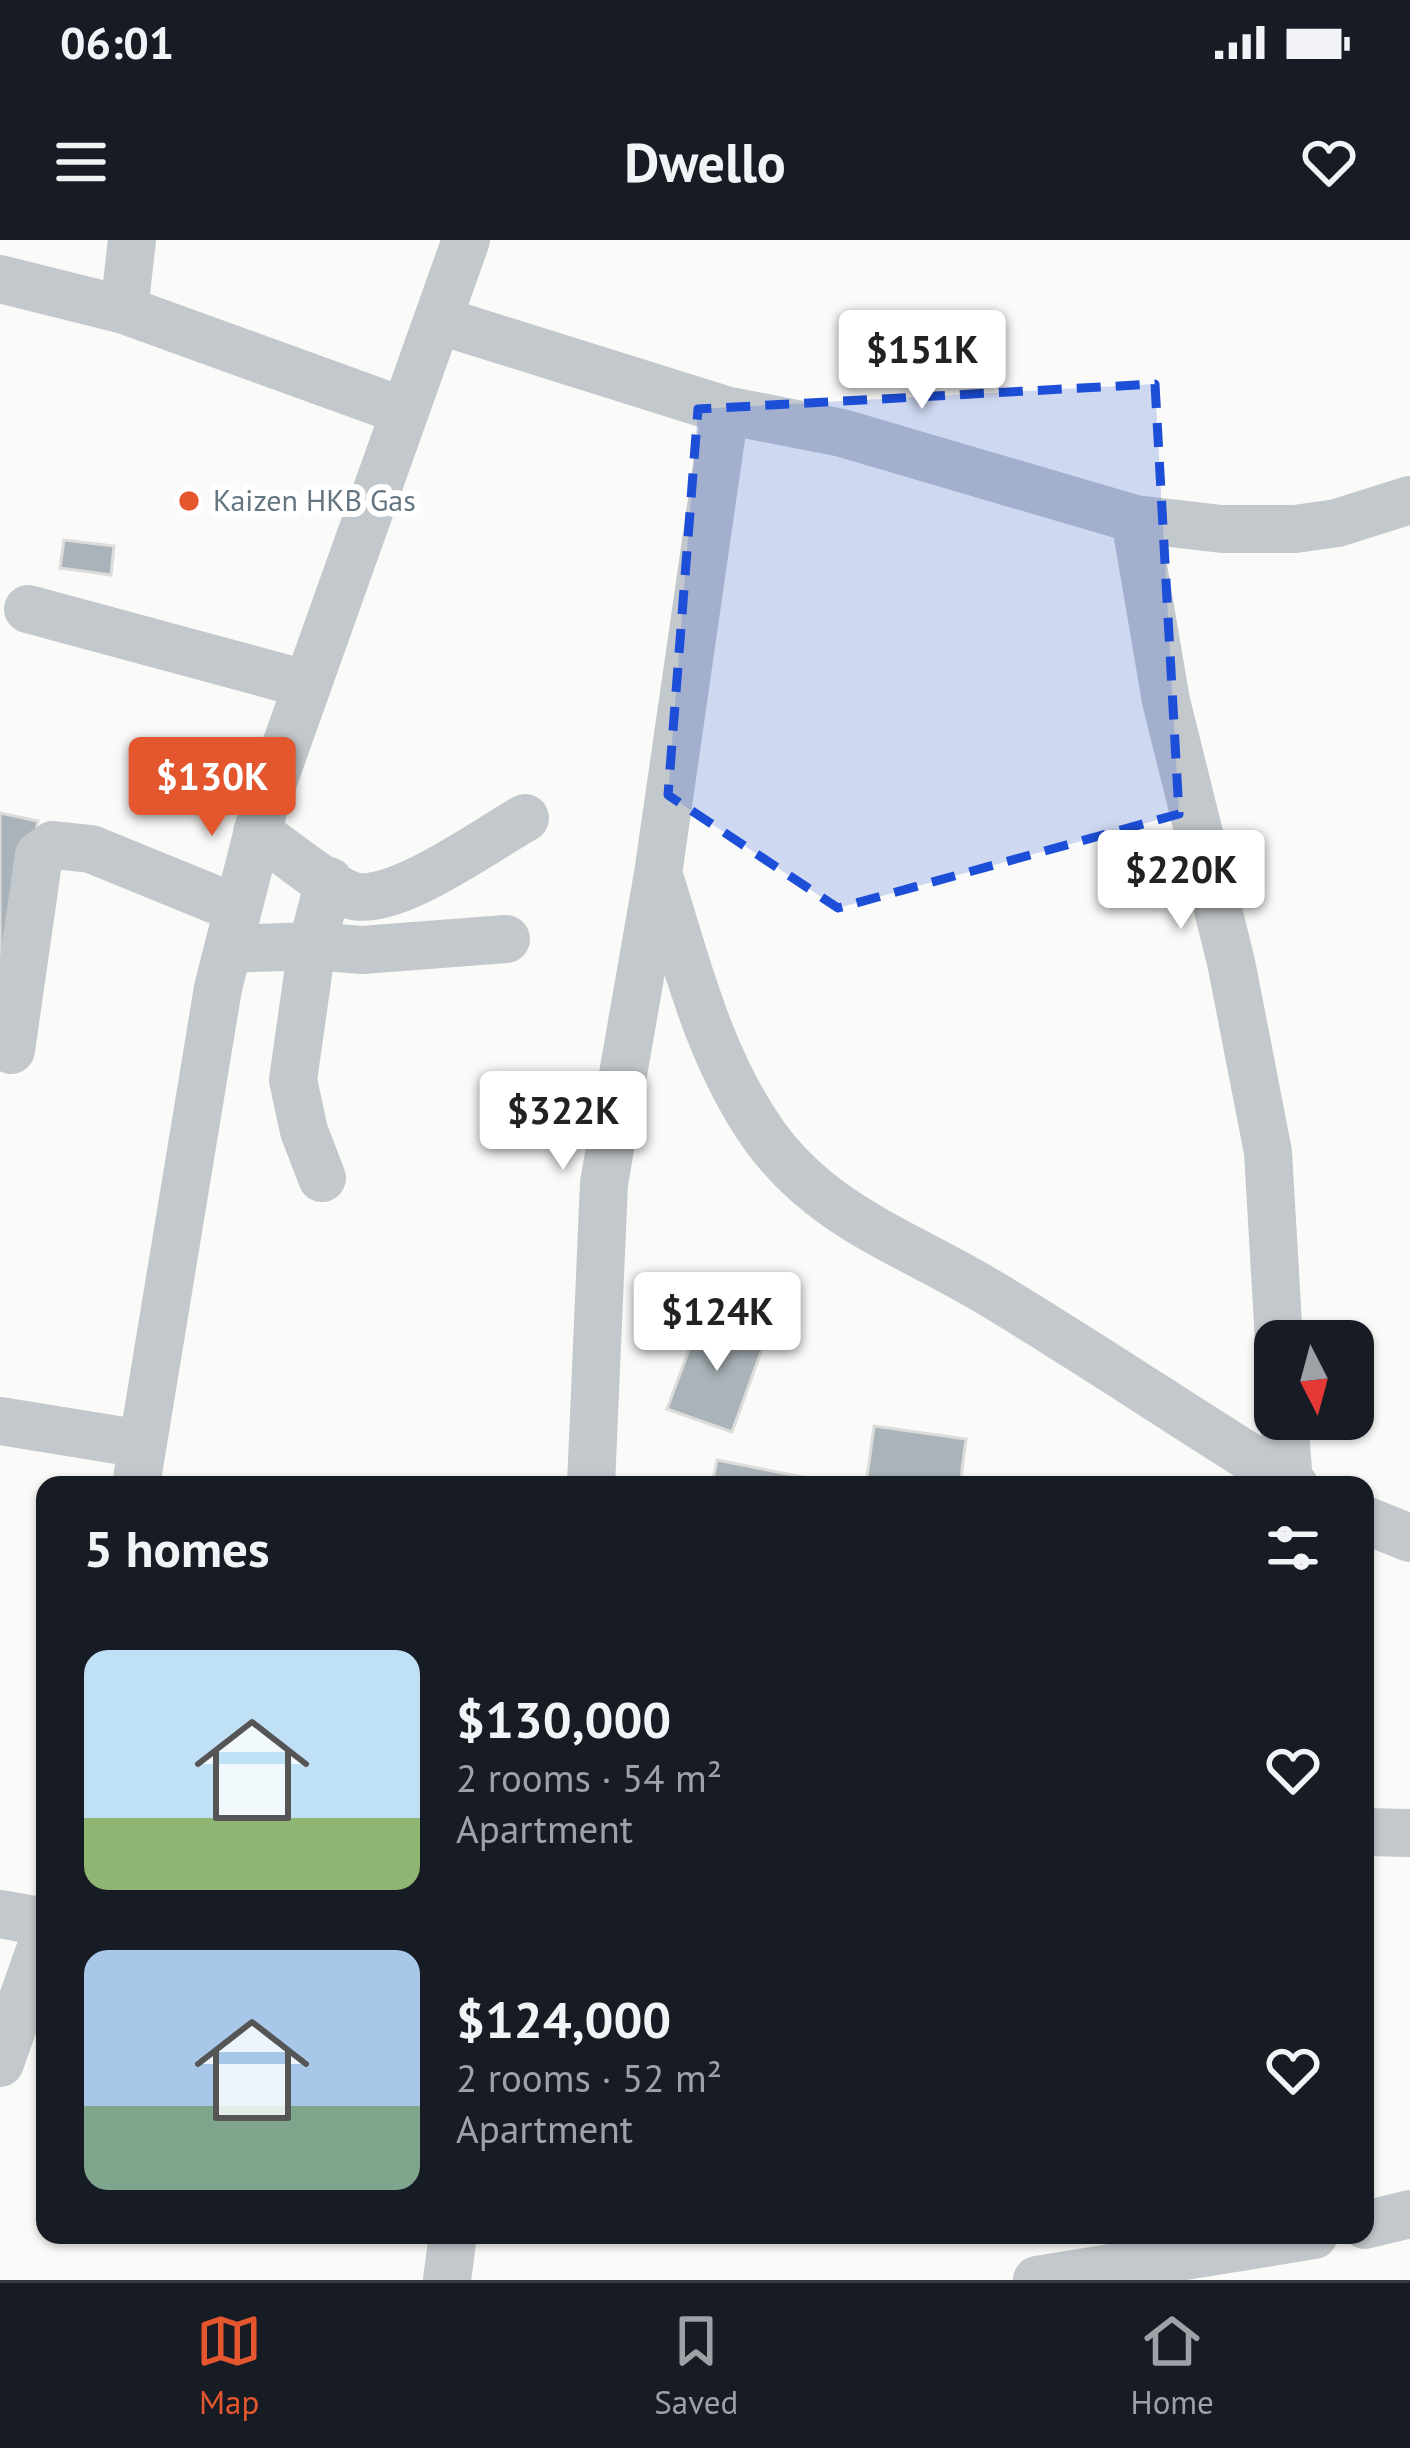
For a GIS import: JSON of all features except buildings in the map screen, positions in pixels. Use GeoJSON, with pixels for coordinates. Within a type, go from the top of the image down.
{"type":"FeatureCollection","features":[{"type":"Feature","properties":{"kind":"street"},"geometry":{"type":"LineString","coordinates":[[124,310],[132,240]]}},
{"type":"Feature","properties":{"kind":"street"},"geometry":{"type":"LineString","coordinates":[[0,1421],[139,1464],[201,1081],[257,832],[304,684],[466,240]]}},
{"type":"Feature","properties":{"kind":"street"},"geometry":{"type":"LineString","coordinates":[[0,279],[124,310],[403,411]]}},
{"type":"Feature","properties":{"kind":"street"},"geometry":{"type":"LineString","coordinates":[[438,320],[725,410],[842,433],[1135,519],[1222,529],[1295,529],[1337,523],[1410,500]]}},
{"type":"Feature","properties":{"kind":"street"},"geometry":{"type":"LineString","coordinates":[[591,1476],[604,1183],[658,874],[725,410]]}},
{"type":"Feature","properties":{"kind":"street"},"geometry":{"type":"LineString","coordinates":[[1135,519],[1166,701],[1231,962],[1268,1152],[1278,1320]]}},
{"type":"Feature","properties":{"kind":"street"},"geometry":{"type":"LineString","coordinates":[[28,609],[304,684]]}},
{"type":"Feature","properties":{"kind":"street"},"geometry":{"type":"LineString","coordinates":[[257,832],[349,894],[372,898],[400,889],[525,818]]}},
{"type":"Feature","properties":{"kind":"street"},"geometry":{"type":"LineString","coordinates":[[11,1050],[39,855],[53,845],[92,849],[233,929],[311,946],[362,950],[506,939]]}},
{"type":"Feature","properties":{"kind":"street"},"geometry":{"type":"LineString","coordinates":[[658,874],[711,1042],[764,1135],[820,1196],[890,1241],[981,1288],[1279,1476]]}},
{"type":"Feature","properties":{"kind":"street"},"geometry":{"type":"LineString","coordinates":[[322,1178],[304,1131],[293,1080],[311,946],[329,880]]}},
{"type":"Feature","properties":{"kind":"street"},"geometry":{"type":"LineString","coordinates":[[1287,1440],[1291,1476]]}},
{"type":"Feature","properties":{"kind":"street"},"geometry":{"type":"LineString","coordinates":[[1374,1524],[1410,1538]]}},
{"type":"Feature","properties":{"kind":"street"},"geometry":{"type":"LineString","coordinates":[[1374,1832],[1410,1833]]}},
{"type":"Feature","properties":{"kind":"street"},"geometry":{"type":"LineString","coordinates":[[0,1914],[36,1920]]}},
{"type":"Feature","properties":{"kind":"street"},"geometry":{"type":"LineString","coordinates":[[0,2063],[36,1961]]}},
{"type":"Feature","properties":{"kind":"street"},"geometry":{"type":"LineString","coordinates":[[1374,2223],[1410,2214]]}},
{"type":"Feature","properties":{"kind":"street"},"geometry":{"type":"LineString","coordinates":[[447,2280],[452,2244]]}},
{"type":"Feature","properties":{"kind":"street"},"geometry":{"type":"LineString","coordinates":[[1037,2280],[1259,2244]]}},
{"type":"Feature","properties":{"kind":"highlighted area"},"geometry":{"type":"Polygon","coordinates":[[[1155,384],[1179,814],[838,908],[668,795],[698,409],[1155,384]]]}},
{"type":"Feature","properties":{"kind":"place","name":"Kaizen HKB Gas"},"geometry":{"type":"Point","coordinates":[189,501]}}]}
